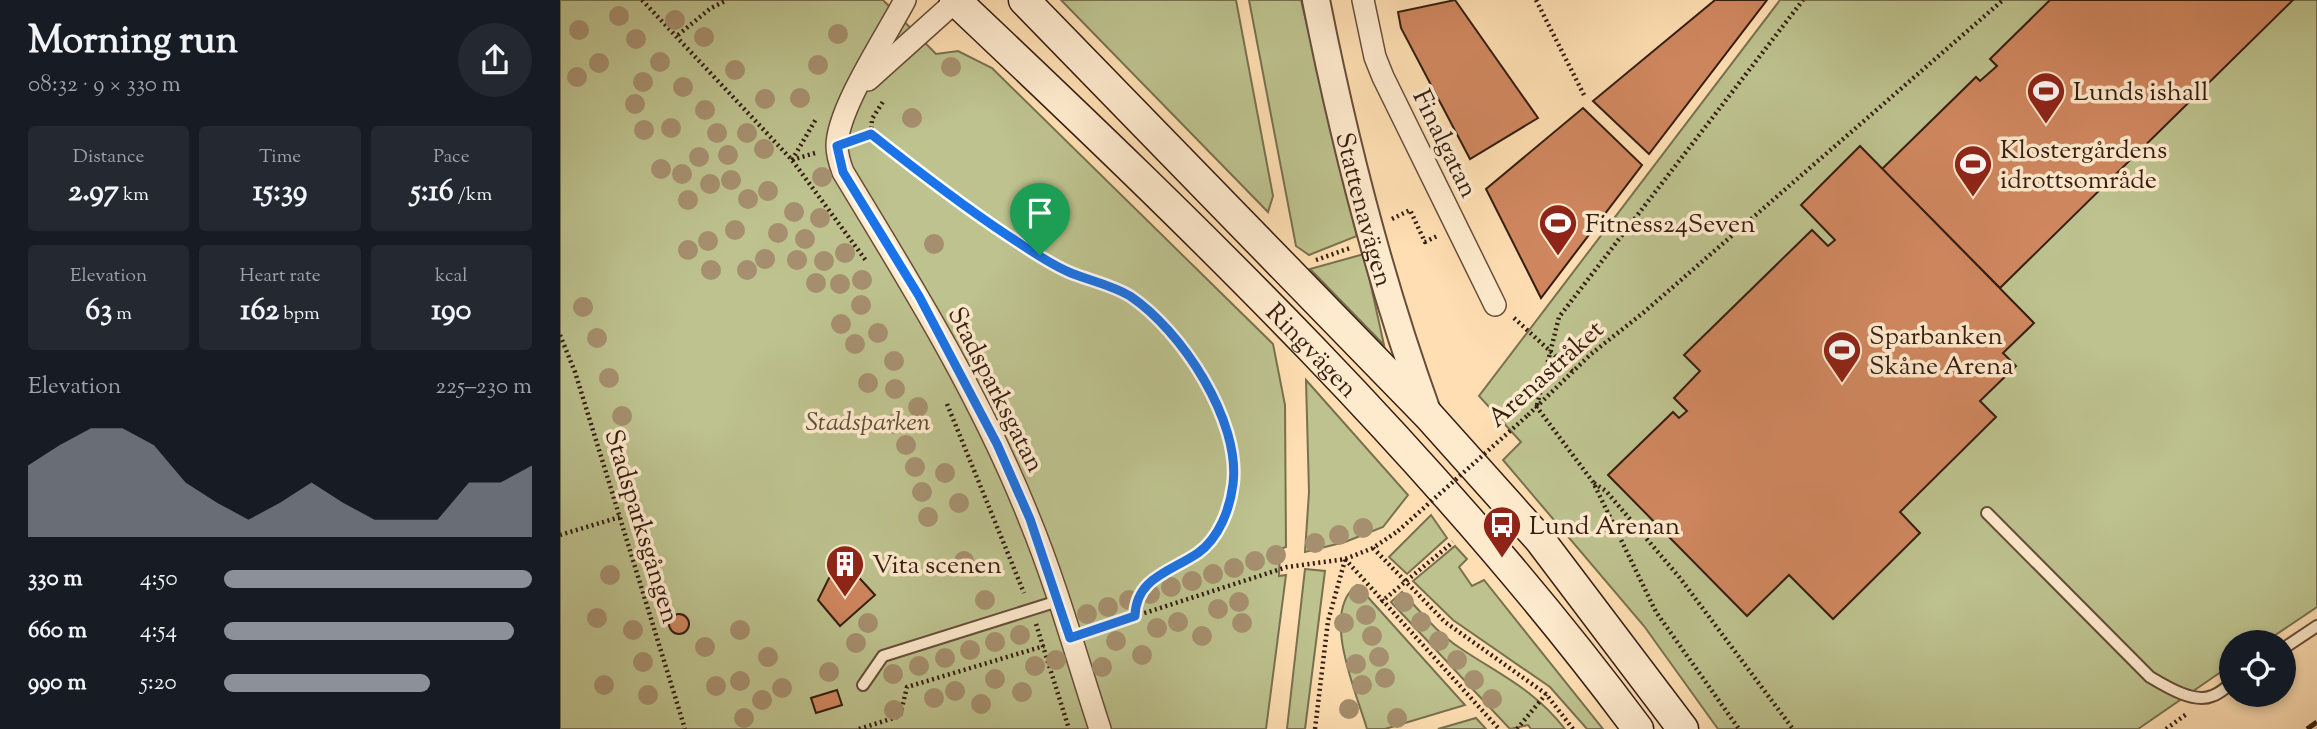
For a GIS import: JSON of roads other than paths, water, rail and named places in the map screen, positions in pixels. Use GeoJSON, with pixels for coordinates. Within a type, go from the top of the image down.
{"type":"FeatureCollection","features":[{"type":"Feature","properties":{"kind":"main road","name":"Ringvägen"},"geometry":{"type":"LineString","coordinates":[[956,0],[1182,217],[1423,467],[1496,551],[1638,729]]}},
{"type":"Feature","properties":{"kind":"main road","name":"Ringvägen"},"geometry":{"type":"LineString","coordinates":[[1024,0],[1429,416],[1541,540],[1683,729]]}},
{"type":"Feature","properties":{"kind":"street"},"geometry":{"type":"LineString","coordinates":[[858,88],[905,0]]}},
{"type":"Feature","properties":{"kind":"street"},"geometry":{"type":"LineString","coordinates":[[858,88],[956,0]]}},
{"type":"Feature","properties":{"kind":"street","name":"Stattenavägen"},"geometry":{"type":"LineString","coordinates":[[1316,0],[1337,106],[1372,241],[1401,340],[1429,416]]}},
{"type":"Feature","properties":{"kind":"street","name":"Finalgatan"},"geometry":{"type":"LineString","coordinates":[[1363,0],[1375,57],[1383,77],[1496,305]]}},
{"type":"Feature","properties":{"kind":"street","name":"Stadsparksgatan"},"geometry":{"type":"LineString","coordinates":[[858,88],[844,117],[837,146],[843,172],[919,296],[997,444],[1030,519],[1100,729]]}},
{"type":"Feature","properties":{"kind":"lane"},"geometry":{"type":"LineString","coordinates":[[1987,513],[2150,677],[2167,687],[2196,697],[2211,698],[2219,692]]}},
{"type":"Feature","properties":{"kind":"lane"},"geometry":{"type":"LineString","coordinates":[[863,685],[883,656],[1058,601]]}},
{"type":"Feature","properties":{"kind":"lane"},"geometry":{"type":"LineString","coordinates":[[2296,640],[2317,626]]}},
{"type":"Feature","properties":{"kind":"railway"},"geometry":{"type":"LineString","coordinates":[[2307,729],[2317,722]]}},
{"type":"Feature","properties":{"kind":"place","name":"Lunds ishall"},"geometry":{"type":"Point","coordinates":[2046,125]}},
{"type":"Feature","properties":{"kind":"place","name":"Klostergårdens idrottsområde"},"geometry":{"type":"Point","coordinates":[1973,198]}},
{"type":"Feature","properties":{"kind":"place","name":"Fitness24Seven"},"geometry":{"type":"Point","coordinates":[1558,257]}},
{"type":"Feature","properties":{"kind":"place","name":"Sparbanken Skåne Arena"},"geometry":{"type":"Point","coordinates":[1842,384]}},
{"type":"Feature","properties":{"kind":"place","name":"Lund Arenan"},"geometry":{"type":"Point","coordinates":[1502,559]}},
{"type":"Feature","properties":{"kind":"place","name":"Vita scenen"},"geometry":{"type":"Point","coordinates":[845,598]}},
{"type":"Feature","properties":{"kind":"park label","name":"Stadsparken"},"geometry":{"type":"Point","coordinates":[868,421]}}]}
